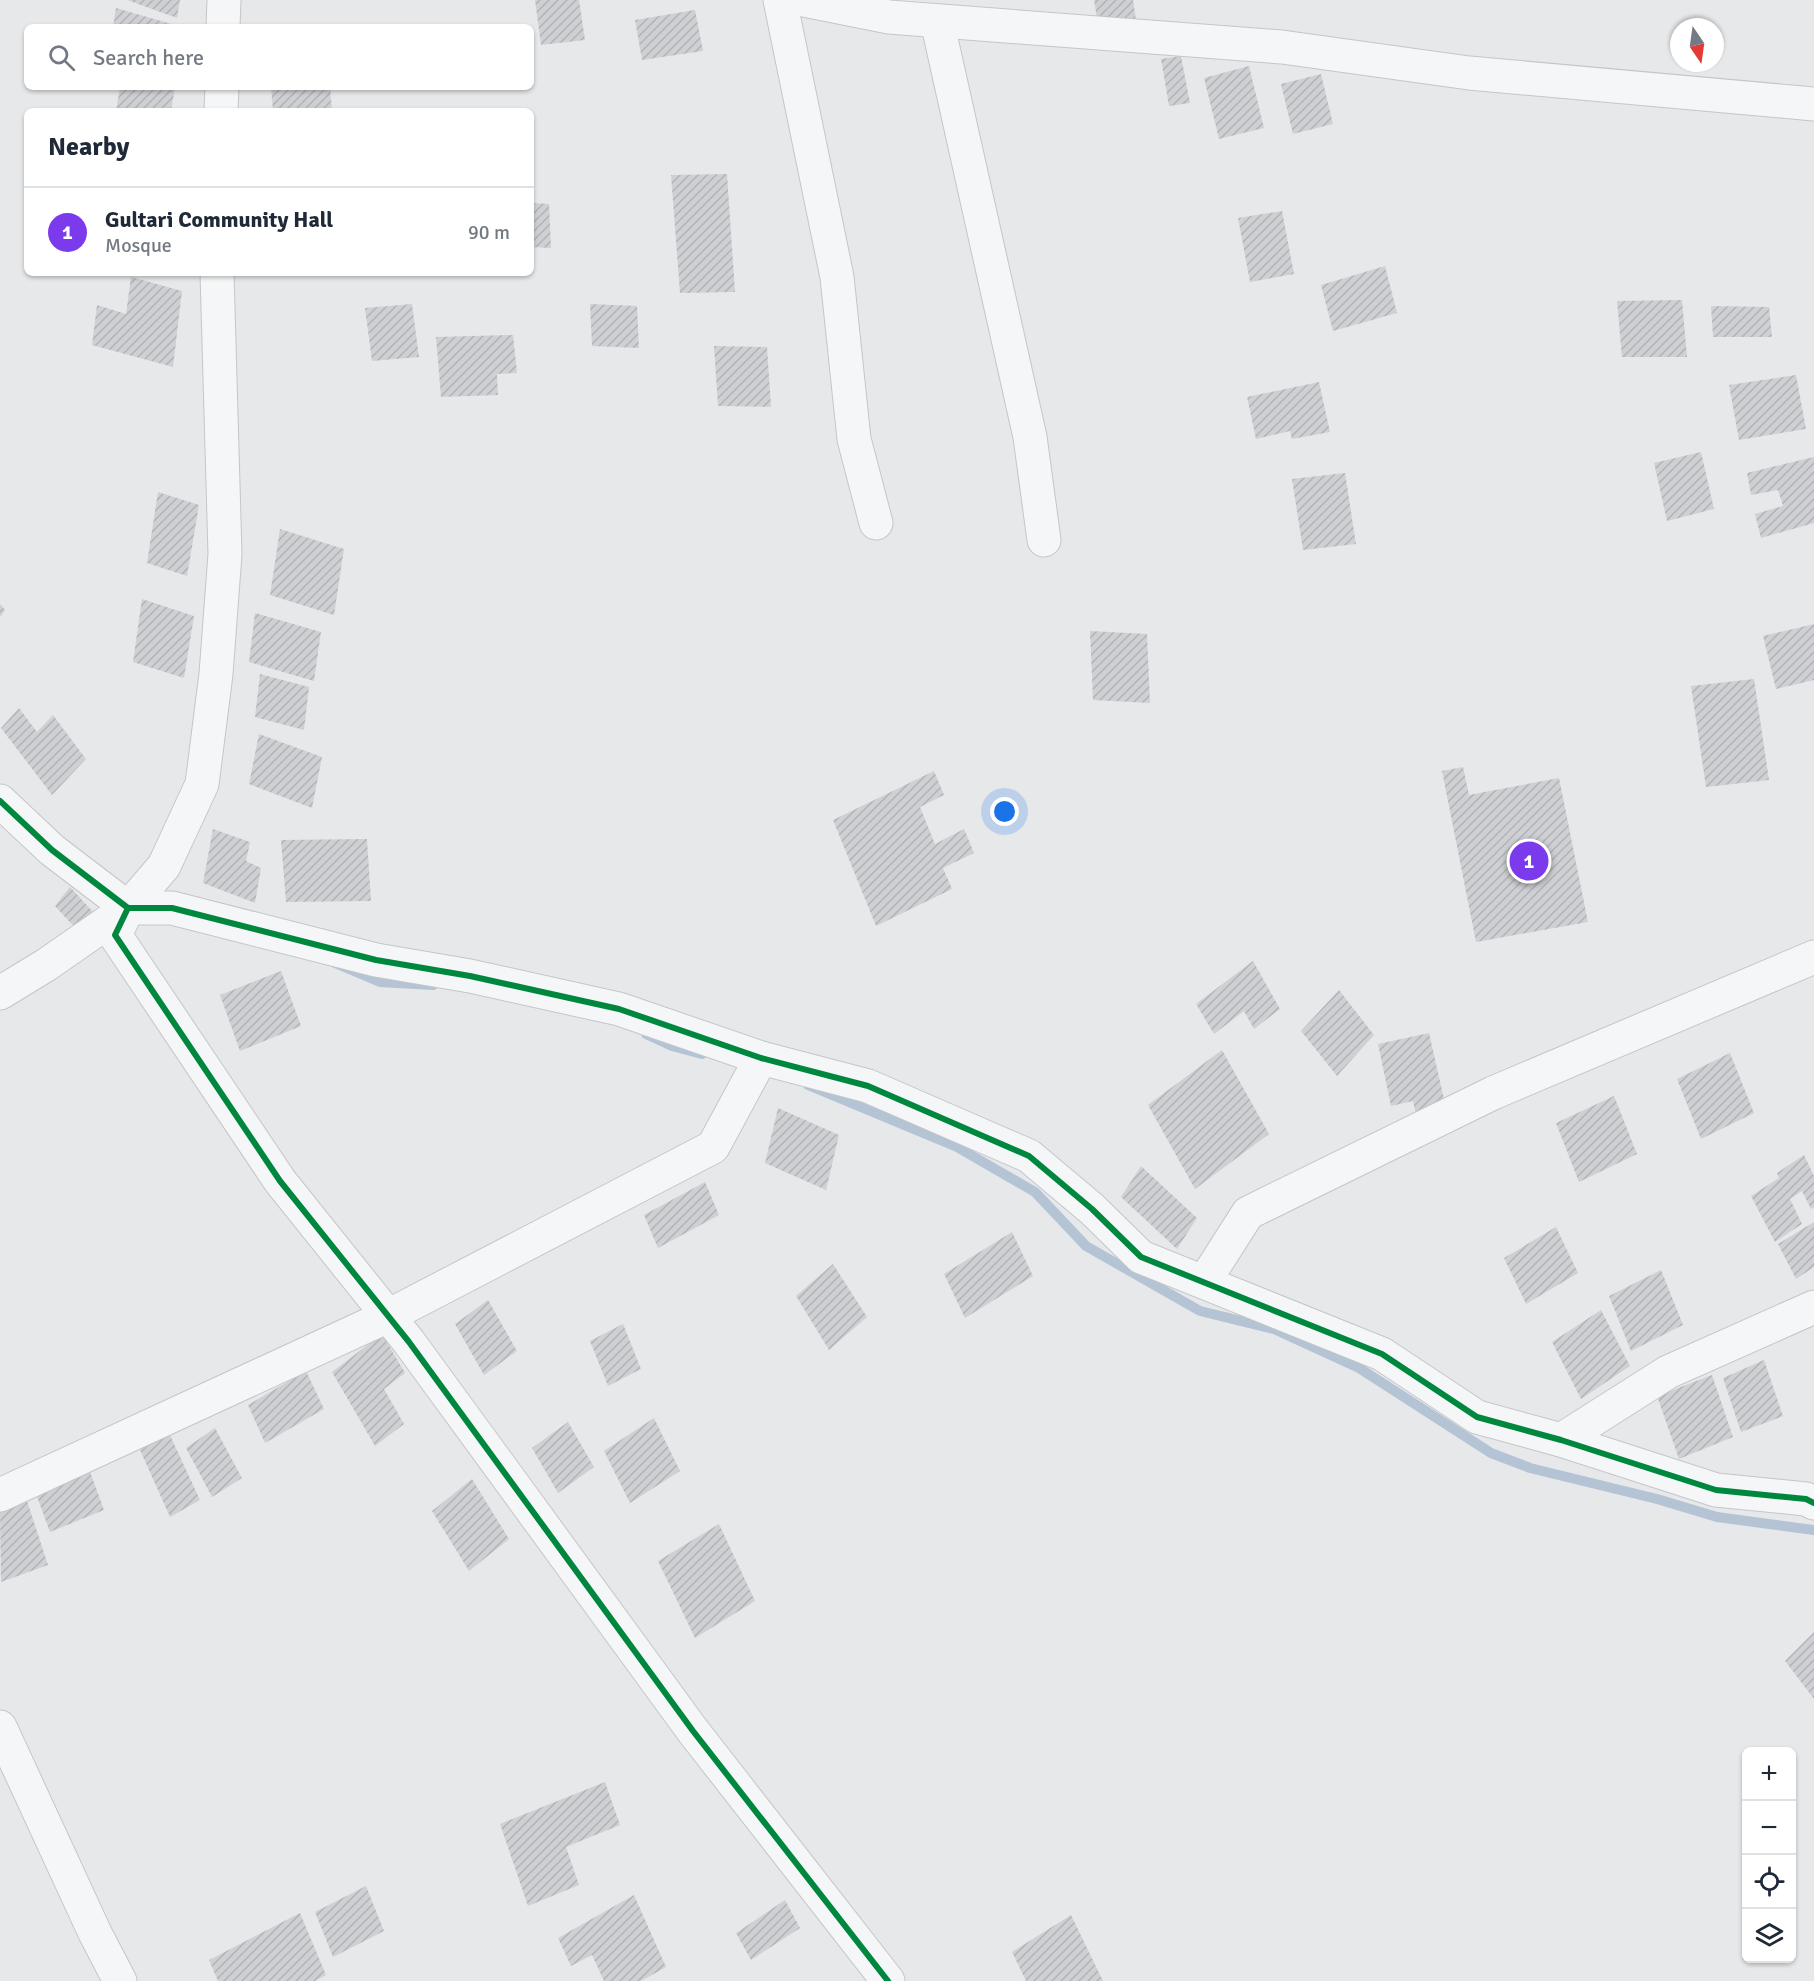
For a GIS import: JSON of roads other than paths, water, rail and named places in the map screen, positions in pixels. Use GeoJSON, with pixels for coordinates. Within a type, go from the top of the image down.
{"type":"FeatureCollection","features":[{"type":"Feature","properties":{"kind":"street"},"geometry":{"type":"LineString","coordinates":[[223,24],[224,0]]}},
{"type":"Feature","properties":{"kind":"street"},"geometry":{"type":"LineString","coordinates":[[780,0],[837,277],[854,439],[876,523]]}},
{"type":"Feature","properties":{"kind":"street"},"geometry":{"type":"LineString","coordinates":[[804,0],[889,17],[1282,47],[1469,73],[1814,104]]}},
{"type":"Feature","properties":{"kind":"street"},"geometry":{"type":"LineString","coordinates":[[937,21],[1030,437],[1044,540]]}},
{"type":"Feature","properties":{"kind":"street"},"geometry":{"type":"LineString","coordinates":[[221,108],[222,90]]}},
{"type":"Feature","properties":{"kind":"street"},"geometry":{"type":"LineString","coordinates":[[0,993],[46,965],[128,908],[164,866],[202,784],[216,674],[225,554],[218,276]]}},
{"type":"Feature","properties":{"kind":"street"},"geometry":{"type":"LineString","coordinates":[[0,801],[52,850],[128,908],[172,908],[376,960],[470,976],[619,1009],[761,1058],[868,1086],[1029,1156],[1092,1209],[1141,1257],[1382,1354],[1477,1417],[1561,1440],[1716,1490],[1806,1499],[1814,1503]]}},
{"type":"Feature","properties":{"kind":"street"},"geometry":{"type":"LineString","coordinates":[[128,908],[115,935],[280,1181],[388,1316],[534,1511],[693,1731],[888,1981]]}},
{"type":"Feature","properties":{"kind":"street"},"geometry":{"type":"LineString","coordinates":[[1204,1282],[1248,1213],[1493,1093],[1814,957]]}},
{"type":"Feature","properties":{"kind":"street"},"geometry":{"type":"LineString","coordinates":[[0,1495],[388,1316],[712,1147],[761,1058]]}},
{"type":"Feature","properties":{"kind":"street"},"geometry":{"type":"LineString","coordinates":[[1561,1440],[1668,1372],[1814,1307]]}},
{"type":"Feature","properties":{"kind":"street"},"geometry":{"type":"LineString","coordinates":[[0,1727],[120,1981]]}},
{"type":"Feature","properties":{"kind":"waterway"},"geometry":{"type":"LineString","coordinates":[[335,963],[380,982],[433,985]]}},
{"type":"Feature","properties":{"kind":"waterway"},"geometry":{"type":"LineString","coordinates":[[646,1034],[672,1046],[702,1054]]}},
{"type":"Feature","properties":{"kind":"waterway"},"geometry":{"type":"LineString","coordinates":[[808,1085],[957,1147],[1035,1192],[1086,1246],[1200,1311],[1274,1329],[1359,1368],[1491,1453],[1530,1468],[1657,1499],[1717,1517],[1814,1530]]}},
{"type":"Feature","properties":{"kind":"place","name":"Gultari Community Hall"},"geometry":{"type":"Point","coordinates":[1529,861]}}]}
